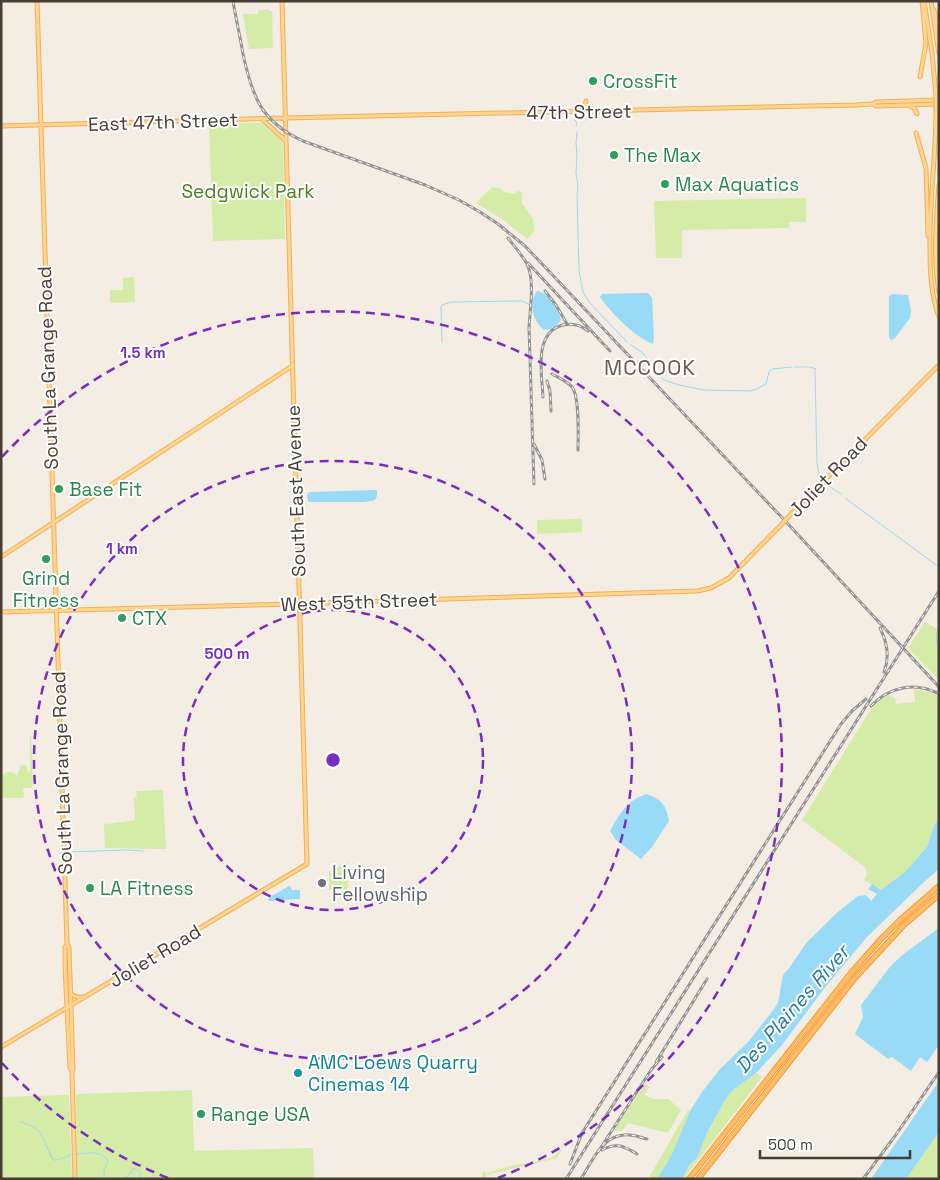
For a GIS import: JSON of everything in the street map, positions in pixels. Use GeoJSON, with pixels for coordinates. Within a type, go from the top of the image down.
{"type":"FeatureCollection","features":[{"type":"Feature","properties":{"kind":"highway"},"geometry":{"type":"LineString","coordinates":[[689,1179],[850,974],[900,920],[939,886]]}},
{"type":"Feature","properties":{"kind":"highway"},"geometry":{"type":"LineString","coordinates":[[698,1179],[855,978],[904,925],[939,895]]}},
{"type":"Feature","properties":{"kind":"main road","name":"South La Grange Road"},"geometry":{"type":"LineString","coordinates":[[37,1],[67,945],[69,948],[71,994],[75,1179]]}},
{"type":"Feature","properties":{"kind":"main road","name":"South East Avenue"},"geometry":{"type":"LineString","coordinates":[[282,1],[307,864]]}},
{"type":"Feature","properties":{"kind":"main road"},"geometry":{"type":"LineString","coordinates":[[920,77],[926,44],[923,1]]}},
{"type":"Feature","properties":{"kind":"main road"},"geometry":{"type":"LineString","coordinates":[[923,1],[932,52],[936,95],[936,143],[930,230],[930,267]]}},
{"type":"Feature","properties":{"kind":"main road"},"geometry":{"type":"LineString","coordinates":[[931,1],[939,32]]}},
{"type":"Feature","properties":{"kind":"main road"},"geometry":{"type":"LineString","coordinates":[[931,1],[939,54]]}},
{"type":"Feature","properties":{"kind":"main road","name":"47th Street"},"geometry":{"type":"LineString","coordinates":[[285,118],[592,112],[872,104],[876,102],[939,100]]}},
{"type":"Feature","properties":{"kind":"main road"},"geometry":{"type":"LineString","coordinates":[[586,101],[585,108],[592,112]]}},
{"type":"Feature","properties":{"kind":"main road","name":"47th Street"},"geometry":{"type":"LineString","coordinates":[[872,104],[876,106],[939,104]]}},
{"type":"Feature","properties":{"kind":"main road"},"geometry":{"type":"LineString","coordinates":[[908,106],[914,108],[917,114]]}},
{"type":"Feature","properties":{"kind":"main road","name":"East 47th Street"},"geometry":{"type":"LineString","coordinates":[[1,126],[285,118]]}},
{"type":"Feature","properties":{"kind":"main road"},"geometry":{"type":"LineString","coordinates":[[261,119],[286,140]]}},
{"type":"Feature","properties":{"kind":"main road"},"geometry":{"type":"LineString","coordinates":[[916,133],[926,168],[928,242],[932,292],[939,317]]}},
{"type":"Feature","properties":{"kind":"main road"},"geometry":{"type":"LineString","coordinates":[[939,185],[936,228],[939,292]]}},
{"type":"Feature","properties":{"kind":"main road"},"geometry":{"type":"LineString","coordinates":[[936,228],[939,208]]}},
{"type":"Feature","properties":{"kind":"main road"},"geometry":{"type":"LineString","coordinates":[[1,557],[292,365]]}},
{"type":"Feature","properties":{"kind":"main road","name":"Joliet Road"},"geometry":{"type":"LineString","coordinates":[[716,586],[734,574],[939,365]]}},
{"type":"Feature","properties":{"kind":"main road","name":"West 55th Street"},"geometry":{"type":"LineString","coordinates":[[1,612],[686,592],[704,590],[716,586]]}},
{"type":"Feature","properties":{"kind":"main road"},"geometry":{"type":"LineString","coordinates":[[300,625],[302,608],[315,604]]}},
{"type":"Feature","properties":{"kind":"main road","name":"Joliet Road"},"geometry":{"type":"LineString","coordinates":[[1,1047],[307,864]]}},
{"type":"Feature","properties":{"kind":"main road","name":"South La Grange Road"},"geometry":{"type":"LineString","coordinates":[[67,945],[65,948],[67,1008],[70,1068],[72,1072]]}},
{"type":"Feature","properties":{"kind":"main road"},"geometry":{"type":"LineString","coordinates":[[71,994],[85,997]]}},
{"type":"Feature","properties":{"kind":"green space"},"geometry":{"type":"Polygon","coordinates":[[[269,9],[269,11],[272,11],[273,48],[249,49],[243,14],[258,14],[258,10],[269,9]]]}},
{"type":"Feature","properties":{"kind":"green space","name":"Sedgwick Park"},"geometry":{"type":"Polygon","coordinates":[[[209,123],[261,123],[265,124],[282,140],[285,239],[213,241],[209,123]]]}},
{"type":"Feature","properties":{"kind":"green space"},"geometry":{"type":"Polygon","coordinates":[[[492,187],[515,194],[516,191],[522,192],[522,203],[533,219],[534,231],[527,239],[501,218],[476,203],[492,187]]]}},
{"type":"Feature","properties":{"kind":"green space"},"geometry":{"type":"Polygon","coordinates":[[[806,198],[806,222],[789,222],[789,228],[682,230],[682,258],[656,258],[654,201],[806,198]]]}},
{"type":"Feature","properties":{"kind":"green space"},"geometry":{"type":"Polygon","coordinates":[[[134,277],[135,302],[110,303],[110,290],[123,290],[123,278],[134,277]]]}},
{"type":"Feature","properties":{"kind":"green space"},"geometry":{"type":"Polygon","coordinates":[[[582,519],[582,532],[537,534],[537,520],[582,519]]]}},
{"type":"Feature","properties":{"kind":"green space"},"geometry":{"type":"Polygon","coordinates":[[[925,622],[936,628],[939,624],[939,680],[908,648],[925,622]]]}},
{"type":"Feature","properties":{"kind":"green space"},"geometry":{"type":"Polygon","coordinates":[[[914,689],[933,693],[939,697],[939,818],[934,826],[927,847],[905,872],[881,890],[864,880],[867,874],[866,868],[802,820],[871,709],[888,695],[895,698],[896,704],[915,702],[914,689]]]}},
{"type":"Feature","properties":{"kind":"green space"},"geometry":{"type":"Polygon","coordinates":[[[31,735],[33,786],[31,788],[23,788],[24,798],[1,798],[1,776],[7,772],[13,772],[17,776],[21,765],[27,765],[27,770],[30,773],[31,735]]]}},
{"type":"Feature","properties":{"kind":"green space"},"geometry":{"type":"Polygon","coordinates":[[[163,790],[166,849],[105,848],[104,824],[135,820],[134,798],[137,796],[136,791],[163,790]]]}},
{"type":"Feature","properties":{"kind":"green space"},"geometry":{"type":"Polygon","coordinates":[[[347,862],[348,890],[329,890],[329,872],[347,862]]]}},
{"type":"Feature","properties":{"kind":"green space"},"geometry":{"type":"Polygon","coordinates":[[[756,1073],[762,1077],[684,1179],[682,1179],[690,1164],[697,1158],[707,1133],[726,1098],[734,1089],[756,1073]]]}},
{"type":"Feature","properties":{"kind":"green space"},"geometry":{"type":"Polygon","coordinates":[[[646,1083],[649,1087],[644,1095],[653,1099],[668,1099],[681,1110],[668,1133],[628,1123],[622,1131],[614,1131],[616,1127],[646,1083]]]}},
{"type":"Feature","properties":{"kind":"green space"},"geometry":{"type":"Polygon","coordinates":[[[192,1090],[194,1151],[312,1148],[314,1179],[77,1179],[76,1095],[192,1090]]]}},
{"type":"Feature","properties":{"kind":"green space"},"geometry":{"type":"Polygon","coordinates":[[[69,1095],[72,1179],[1,1179],[1,1097],[69,1095]]]}},
{"type":"Feature","properties":{"kind":"green space"},"geometry":{"type":"Polygon","coordinates":[[[688,1110],[690,1111],[672,1154],[657,1179],[648,1179],[688,1110]]]}},
{"type":"Feature","properties":{"kind":"green space"},"geometry":{"type":"Polygon","coordinates":[[[939,1132],[939,1179],[906,1179],[939,1132]]]}},
{"type":"Feature","properties":{"kind":"green space"},"geometry":{"type":"Polygon","coordinates":[[[564,1143],[557,1158],[486,1175],[486,1179],[482,1179],[483,1172],[485,1171],[485,1174],[554,1156],[559,1152],[564,1143]]]}},
{"type":"Feature","properties":{"kind":"water"},"geometry":{"type":"Polygon","coordinates":[[[537,291],[546,295],[558,311],[561,320],[553,329],[544,330],[537,322],[532,306],[537,291]]]}},
{"type":"Feature","properties":{"kind":"water"},"geometry":{"type":"Polygon","coordinates":[[[648,293],[652,298],[653,344],[646,341],[624,324],[600,297],[602,294],[648,293]]]}},
{"type":"Feature","properties":{"kind":"water"},"geometry":{"type":"Polygon","coordinates":[[[893,294],[908,295],[911,311],[910,318],[892,340],[889,337],[889,296],[893,294]]]}},
{"type":"Feature","properties":{"kind":"water"},"geometry":{"type":"Polygon","coordinates":[[[377,490],[375,500],[365,502],[310,502],[307,495],[309,492],[377,490]]]}},
{"type":"Feature","properties":{"kind":"water"},"geometry":{"type":"Polygon","coordinates":[[[646,794],[662,803],[669,821],[652,847],[641,859],[616,840],[610,831],[628,804],[646,794]]]}},
{"type":"Feature","properties":{"kind":"water","name":"Des Plaines River"},"geometry":{"type":"Polygon","coordinates":[[[939,818],[939,869],[867,937],[823,990],[782,1045],[756,1073],[734,1089],[726,1098],[707,1133],[697,1158],[690,1164],[682,1179],[657,1179],[672,1154],[690,1111],[702,1092],[720,1069],[749,1041],[774,1009],[778,1003],[783,975],[807,942],[839,911],[858,896],[866,895],[871,901],[877,894],[868,889],[872,884],[881,890],[905,872],[927,847],[934,826],[939,818]]]}},
{"type":"Feature","properties":{"kind":"water"},"geometry":{"type":"Polygon","coordinates":[[[289,886],[292,890],[300,890],[300,899],[268,900],[270,897],[289,886]]]}},
{"type":"Feature","properties":{"kind":"water"},"geometry":{"type":"Polygon","coordinates":[[[939,928],[939,1045],[927,1062],[920,1057],[911,1071],[892,1057],[888,1059],[855,1034],[863,1017],[861,1005],[889,968],[901,956],[939,928]]]}},
{"type":"Feature","properties":{"kind":"water"},"geometry":{"type":"Polygon","coordinates":[[[939,1081],[939,1132],[906,1179],[871,1179],[939,1081]]]}},
{"type":"Feature","properties":{"kind":"waterway"},"geometry":{"type":"LineString","coordinates":[[575,120],[576,126]]}},
{"type":"Feature","properties":{"kind":"waterway"},"geometry":{"type":"LineString","coordinates":[[577,132],[576,172],[578,187],[579,271],[583,292],[589,302],[627,342]]}},
{"type":"Feature","properties":{"kind":"waterway"},"geometry":{"type":"LineString","coordinates":[[442,342],[442,305],[451,302],[515,301],[522,301],[530,305]]}},
{"type":"Feature","properties":{"kind":"waterway"},"geometry":{"type":"LineString","coordinates":[[631,345],[644,354],[664,380],[704,390],[750,391],[766,384],[769,372],[772,369],[792,367]]}},
{"type":"Feature","properties":{"kind":"waterway"},"geometry":{"type":"LineString","coordinates":[[795,367],[807,367]]}},
{"type":"Feature","properties":{"kind":"waterway"},"geometry":{"type":"LineString","coordinates":[[809,367],[816,369],[817,463],[819,475]]}},
{"type":"Feature","properties":{"kind":"waterway"},"geometry":{"type":"LineString","coordinates":[[829,486],[841,494]]}},
{"type":"Feature","properties":{"kind":"waterway"},"geometry":{"type":"LineString","coordinates":[[845,498],[939,567]]}},
{"type":"Feature","properties":{"kind":"waterway"},"geometry":{"type":"LineString","coordinates":[[939,627],[936,637],[939,655]]}},
{"type":"Feature","properties":{"kind":"waterway"},"geometry":{"type":"LineString","coordinates":[[68,852],[143,851]]}},
{"type":"Feature","properties":{"kind":"waterway"},"geometry":{"type":"LineString","coordinates":[[20,1121],[40,1132],[53,1160],[71,1155]]}},
{"type":"Feature","properties":{"kind":"waterway"},"geometry":{"type":"LineString","coordinates":[[77,1154],[94,1153],[102,1155],[108,1161],[104,1170],[104,1179]]}},
{"type":"Feature","properties":{"kind":"waterway"},"geometry":{"type":"LineString","coordinates":[[121,1179],[132,1172],[134,1168],[140,1172],[141,1179]]}},
{"type":"Feature","properties":{"kind":"railway"},"geometry":{"type":"LineString","coordinates":[[233,1],[250,83],[261,106],[277,125],[303,141],[425,185],[459,200],[498,224],[525,246],[789,525],[939,687]]}},
{"type":"Feature","properties":{"kind":"railway"},"geometry":{"type":"LineString","coordinates":[[508,238],[527,264],[531,278],[529,327],[534,484]]}},
{"type":"Feature","properties":{"kind":"railway"},"geometry":{"type":"LineString","coordinates":[[528,263],[610,351]]}},
{"type":"Feature","properties":{"kind":"railway"},"geometry":{"type":"LineString","coordinates":[[545,291],[567,324]]}},
{"type":"Feature","properties":{"kind":"railway"},"geometry":{"type":"LineString","coordinates":[[543,397],[541,355],[547,336],[553,329],[566,324],[573,324],[588,331]]}},
{"type":"Feature","properties":{"kind":"railway"},"geometry":{"type":"LineString","coordinates":[[552,374],[568,383],[575,392],[578,417],[578,450]]}},
{"type":"Feature","properties":{"kind":"railway"},"geometry":{"type":"LineString","coordinates":[[547,381],[550,391],[551,411]]}},
{"type":"Feature","properties":{"kind":"railway"},"geometry":{"type":"LineString","coordinates":[[534,444],[542,460],[545,479]]}},
{"type":"Feature","properties":{"kind":"railway"},"geometry":{"type":"LineString","coordinates":[[566,1179],[939,591]]}},
{"type":"Feature","properties":{"kind":"railway"},"geometry":{"type":"LineString","coordinates":[[880,628],[887,650],[884,672]]}},
{"type":"Feature","properties":{"kind":"railway"},"geometry":{"type":"LineString","coordinates":[[871,706],[886,694],[903,688],[921,688],[939,694]]}},
{"type":"Feature","properties":{"kind":"railway"},"geometry":{"type":"LineString","coordinates":[[570,1164],[582,1133],[841,724],[866,699]]}},
{"type":"Feature","properties":{"kind":"railway"},"geometry":{"type":"LineString","coordinates":[[656,1062],[707,979]]}},
{"type":"Feature","properties":{"kind":"railway"},"geometry":{"type":"LineString","coordinates":[[598,1152],[651,1070],[662,1057]]}},
{"type":"Feature","properties":{"kind":"railway"},"geometry":{"type":"LineString","coordinates":[[863,1179],[939,1072]]}},
{"type":"Feature","properties":{"kind":"railway"},"geometry":{"type":"LineString","coordinates":[[581,1179],[598,1151],[609,1140],[627,1135],[647,1139]]}},
{"type":"Feature","properties":{"kind":"railway"},"geometry":{"type":"LineString","coordinates":[[602,1150],[612,1146],[620,1146],[637,1154]]}},
{"type":"Feature","properties":{"kind":"place","name":"CrossFit"},"geometry":{"type":"Point","coordinates":[593,81]}},
{"type":"Feature","properties":{"kind":"place","name":"The Max"},"geometry":{"type":"Point","coordinates":[614,155]}},
{"type":"Feature","properties":{"kind":"place","name":"Max Aquatics"},"geometry":{"type":"Point","coordinates":[665,184]}},
{"type":"Feature","properties":{"kind":"place","name":"Base Fit"},"geometry":{"type":"Point","coordinates":[59,489]}},
{"type":"Feature","properties":{"kind":"place","name":"Grind Fitness"},"geometry":{"type":"Point","coordinates":[46,559]}},
{"type":"Feature","properties":{"kind":"place","name":"CTX"},"geometry":{"type":"Point","coordinates":[122,618]}},
{"type":"Feature","properties":{"kind":"place","name":"Living Fellowship"},"geometry":{"type":"Point","coordinates":[322,883]}},
{"type":"Feature","properties":{"kind":"place","name":"LA Fitness"},"geometry":{"type":"Point","coordinates":[90,888]}},
{"type":"Feature","properties":{"kind":"place","name":"AMC Loews Quarry Cinemas 14"},"geometry":{"type":"Point","coordinates":[298,1073]}},
{"type":"Feature","properties":{"kind":"place","name":"Range USA"},"geometry":{"type":"Point","coordinates":[201,1114]}},
{"type":"Feature","properties":{"kind":"district","name":"MCCOOK"},"geometry":{"type":"Point","coordinates":[650,367]}}]}
